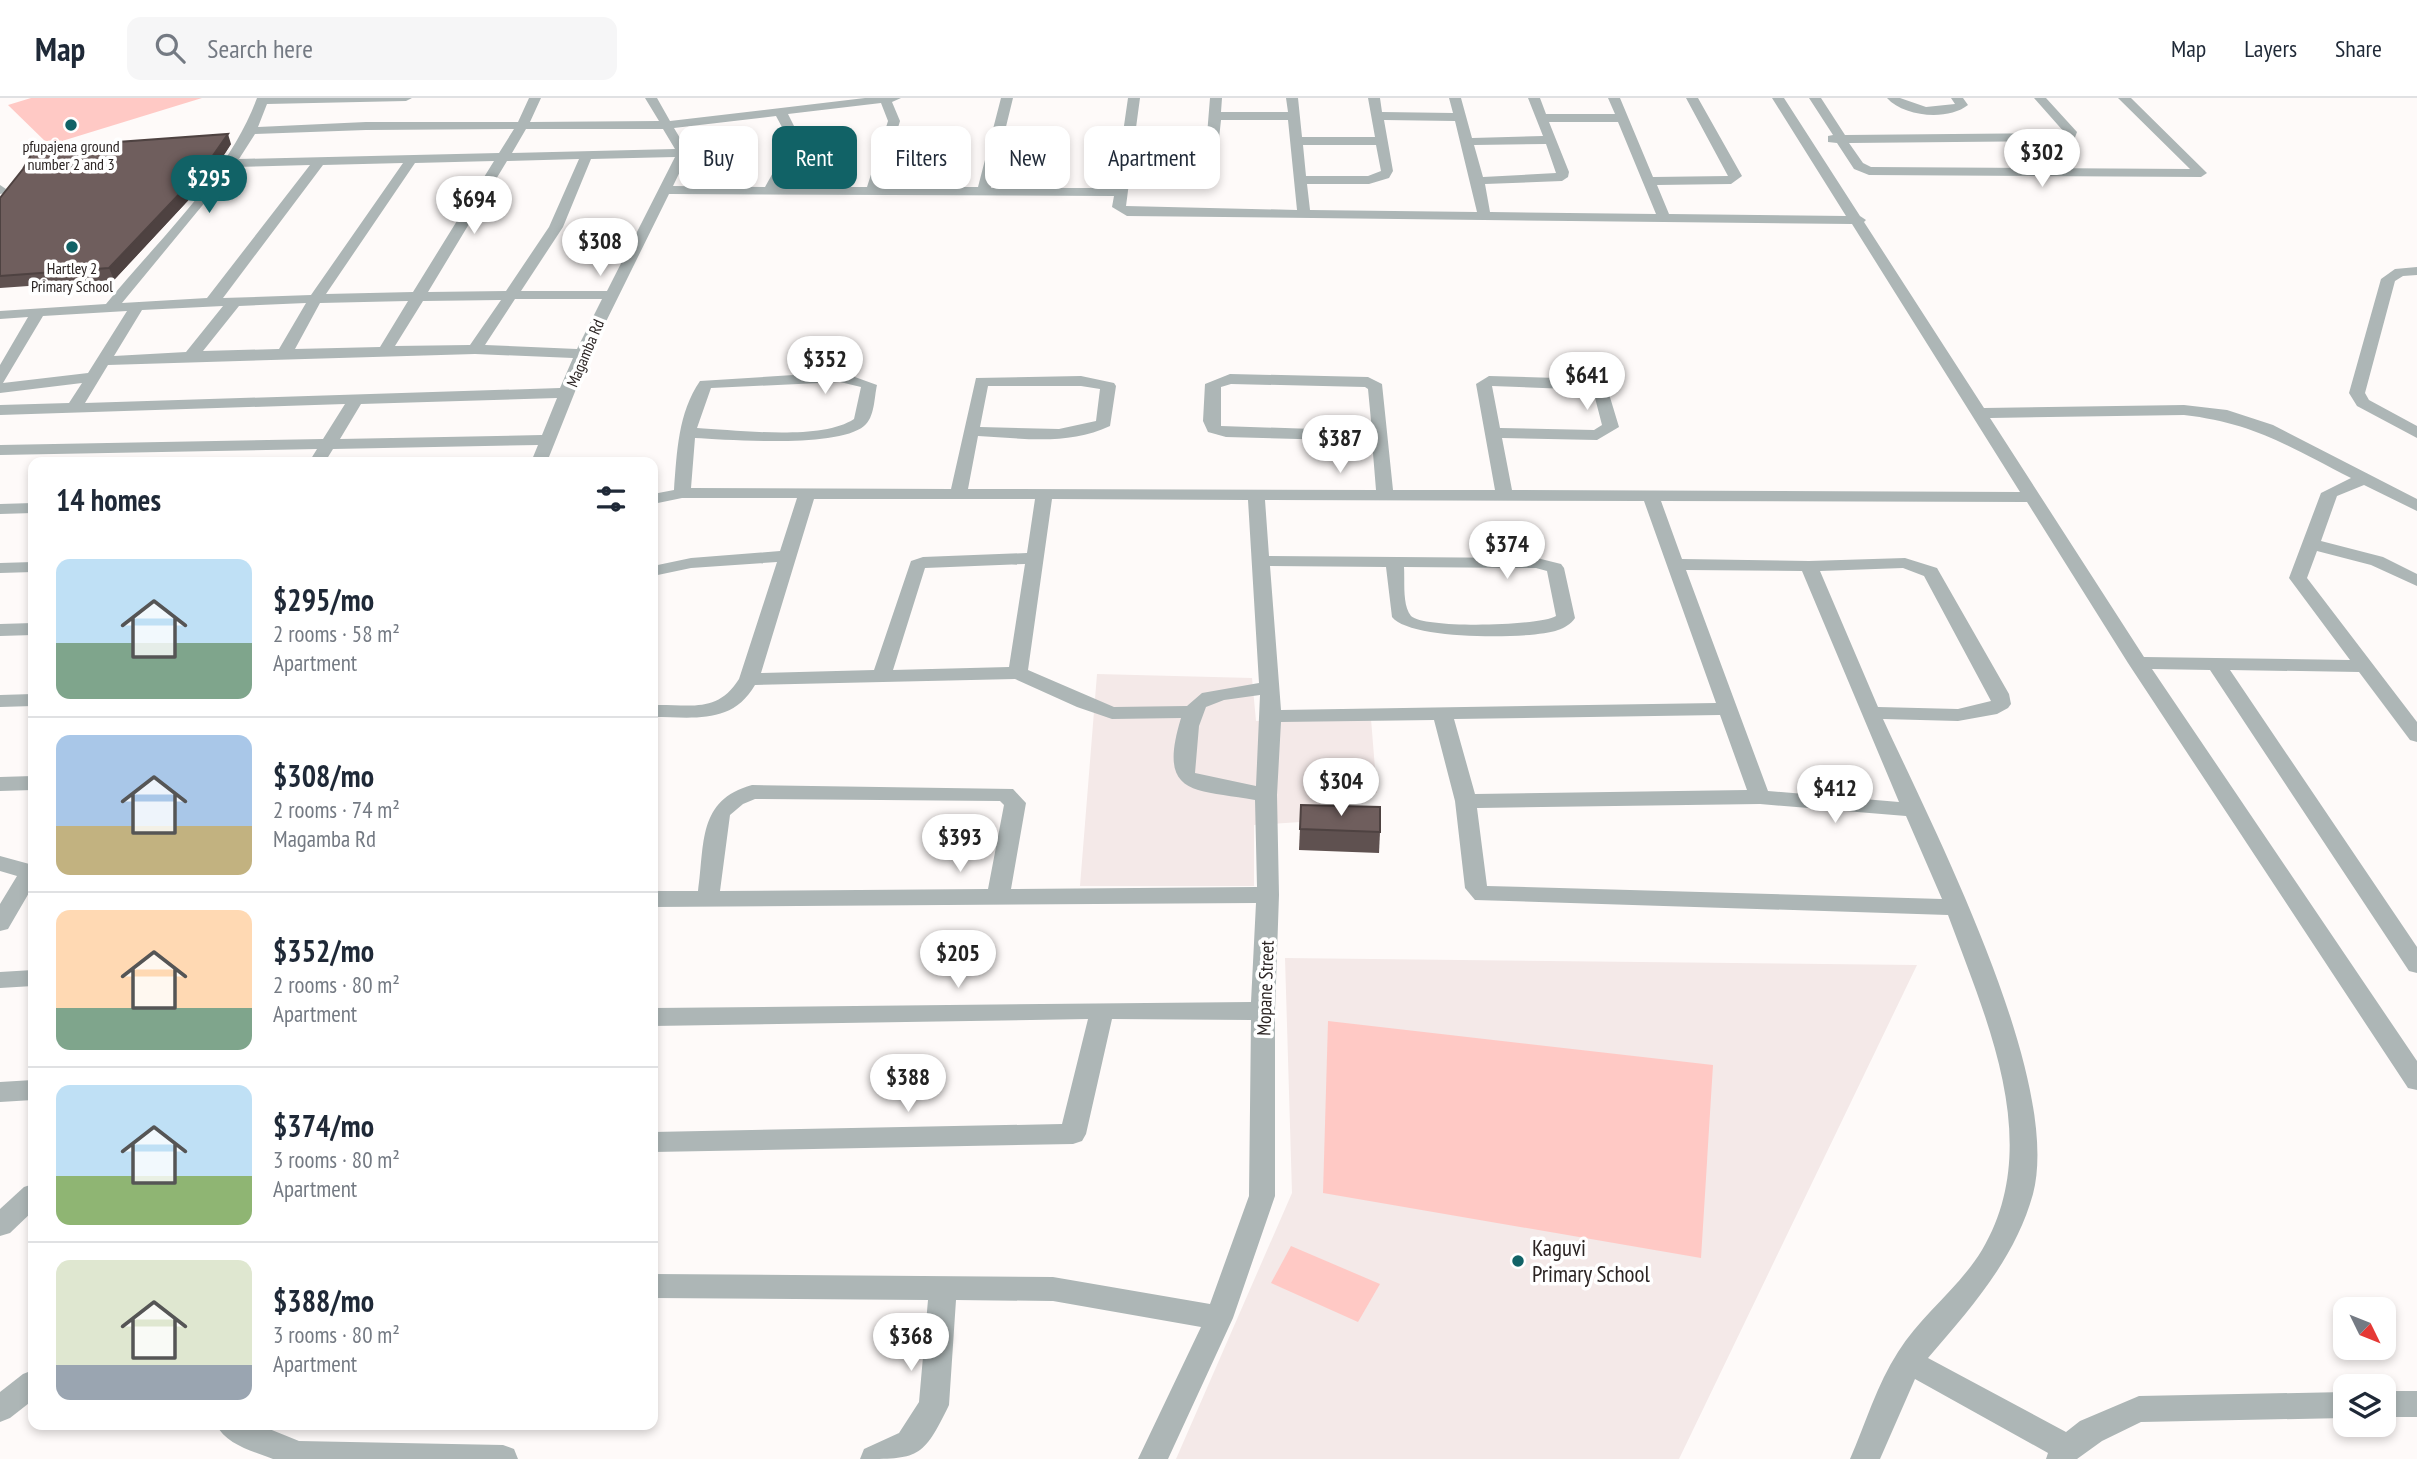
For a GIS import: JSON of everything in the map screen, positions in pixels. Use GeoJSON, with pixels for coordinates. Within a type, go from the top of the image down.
{"type":"FeatureCollection","features":[{"type":"Feature","properties":{"kind":"street"},"geometry":{"type":"LineString","coordinates":[[112,306],[230,163],[251,131],[262,100],[406,98]]}},
{"type":"Feature","properties":{"kind":"street"},"geometry":{"type":"LineString","coordinates":[[384,352],[523,125],[535,98]]}},
{"type":"Feature","properties":{"kind":"street"},"geometry":{"type":"LineString","coordinates":[[650,98],[679,148]]}},
{"type":"Feature","properties":{"kind":"street"},"geometry":{"type":"LineString","coordinates":[[984,189],[1007,98]]}},
{"type":"Feature","properties":{"kind":"street"},"geometry":{"type":"LineString","coordinates":[[1131,126],[1134,98]]}},
{"type":"Feature","properties":{"kind":"street"},"geometry":{"type":"LineString","coordinates":[[1214,126],[1216,98]]}},
{"type":"Feature","properties":{"kind":"street"},"geometry":{"type":"LineString","coordinates":[[1292,98],[1304,214]]}},
{"type":"Feature","properties":{"kind":"street"},"geometry":{"type":"LineString","coordinates":[[1299,180],[1369,180],[1385,175],[1387,171],[1374,98]]}},
{"type":"Feature","properties":{"kind":"street"},"geometry":{"type":"LineString","coordinates":[[1455,98],[1458,117],[1478,181],[1484,217]]}},
{"type":"Feature","properties":{"kind":"street"},"geometry":{"type":"LineString","coordinates":[[1478,181],[1562,177],[1563,172],[1534,98]]}},
{"type":"Feature","properties":{"kind":"street"},"geometry":{"type":"LineString","coordinates":[[1614,98],[1651,181],[1664,218]]}},
{"type":"Feature","properties":{"kind":"street"},"geometry":{"type":"LineString","coordinates":[[1651,181],[1731,180],[1736,176],[1692,98]]}},
{"type":"Feature","properties":{"kind":"street"},"geometry":{"type":"LineString","coordinates":[[1778,98],[2138,663],[2417,1081]]}},
{"type":"Feature","properties":{"kind":"street"},"geometry":{"type":"LineString","coordinates":[[1815,98],[1858,166],[1868,171],[1986,167],[2201,173],[2124,98]]}},
{"type":"Feature","properties":{"kind":"street"},"geometry":{"type":"LineString","coordinates":[[1893,98],[1906,107],[1947,109],[1962,105],[1957,98]]}},
{"type":"Feature","properties":{"kind":"street"},"geometry":{"type":"LineString","coordinates":[[1805,139],[2070,137],[2071,132],[2040,98]]}},
{"type":"Feature","properties":{"kind":"street"},"geometry":{"type":"LineString","coordinates":[[251,131],[666,125],[890,99],[892,126]]}},
{"type":"Feature","properties":{"kind":"street"},"geometry":{"type":"LineString","coordinates":[[770,190],[796,142],[780,111]]}},
{"type":"Feature","properties":{"kind":"street"},"geometry":{"type":"LineString","coordinates":[[1214,116],[1293,116]]}},
{"type":"Feature","properties":{"kind":"street"},"geometry":{"type":"LineString","coordinates":[[1379,116],[1458,117]]}},
{"type":"Feature","properties":{"kind":"street"},"geometry":{"type":"LineString","coordinates":[[1542,118],[1622,117]]}},
{"type":"Feature","properties":{"kind":"street"},"geometry":{"type":"LineString","coordinates":[[1467,142],[1549,139]]}},
{"type":"Feature","properties":{"kind":"street"},"geometry":{"type":"LineString","coordinates":[[1965,139],[1973,150]]}},
{"type":"Feature","properties":{"kind":"street"},"geometry":{"type":"LineString","coordinates":[[1297,141],[1380,141]]}},
{"type":"Feature","properties":{"kind":"street"},"geometry":{"type":"LineString","coordinates":[[230,163],[679,153]]}},
{"type":"Feature","properties":{"kind":"street"},"geometry":{"type":"LineString","coordinates":[[475,349],[556,227],[586,157]]}},
{"type":"Feature","properties":{"kind":"street"},"geometry":{"type":"LineString","coordinates":[[282,356],[316,298],[411,160]]}},
{"type":"Feature","properties":{"kind":"street","name":"Magamba Rd"},"geometry":{"type":"LineString","coordinates":[[541,457],[582,355],[610,295],[667,190],[679,160]]}},
{"type":"Feature","properties":{"kind":"street"},"geometry":{"type":"LineString","coordinates":[[212,302],[319,162]]}},
{"type":"Feature","properties":{"kind":"street"},"geometry":{"type":"LineString","coordinates":[[971,189],[1084,187]]}},
{"type":"Feature","properties":{"kind":"street"},"geometry":{"type":"LineString","coordinates":[[667,190],[873,189]]}},
{"type":"Feature","properties":{"kind":"street"},"geometry":{"type":"LineString","coordinates":[[1122,189],[1119,207],[1127,212],[1858,220]]}},
{"type":"Feature","properties":{"kind":"street"},"geometry":{"type":"LineString","coordinates":[[2417,271],[2400,272],[2388,279],[2357,393],[2363,403],[2417,433]]}},
{"type":"Feature","properties":{"kind":"street"},"geometry":{"type":"LineString","coordinates":[[0,316],[139,304],[512,294],[610,295]]}},
{"type":"Feature","properties":{"kind":"street"},"geometry":{"type":"LineString","coordinates":[[191,356],[235,301]]}},
{"type":"Feature","properties":{"kind":"street"},"geometry":{"type":"LineString","coordinates":[[75,406],[106,361],[139,304]]}},
{"type":"Feature","properties":{"kind":"street"},"geometry":{"type":"LineString","coordinates":[[0,379],[38,313]]}},
{"type":"Feature","properties":{"kind":"street"},"geometry":{"type":"LineString","coordinates":[[106,361],[191,356],[282,356],[475,349],[582,355]]}},
{"type":"Feature","properties":{"kind":"street"},"geometry":{"type":"LineString","coordinates":[[0,388],[95,377]]}},
{"type":"Feature","properties":{"kind":"street"},"geometry":{"type":"LineString","coordinates":[[682,493],[689,433],[699,393],[706,384],[715,381],[841,377],[869,385],[860,422],[848,431],[824,435],[689,433]]}},
{"type":"Feature","properties":{"kind":"street"},"geometry":{"type":"LineString","coordinates":[[1381,436],[1226,432],[1214,429],[1211,421],[1213,384],[1230,379],[1368,382],[1376,387],[1381,436],[1385,493]]}},
{"type":"Feature","properties":{"kind":"street"},"geometry":{"type":"LineString","coordinates":[[1492,433],[1597,435],[1611,427],[1600,387],[1584,382],[1496,380],[1484,384],[1492,433],[1504,495]]}},
{"type":"Feature","properties":{"kind":"street"},"geometry":{"type":"LineString","coordinates":[[958,494],[981,381],[1081,381],[1108,386],[1104,424],[1094,430],[1076,433],[971,431]]}},
{"type":"Feature","properties":{"kind":"street"},"geometry":{"type":"LineString","coordinates":[[0,410],[568,393]]}},
{"type":"Feature","properties":{"kind":"street"},"geometry":{"type":"LineString","coordinates":[[320,457],[357,398]]}},
{"type":"Feature","properties":{"kind":"street"},"geometry":{"type":"LineString","coordinates":[[1977,412],[2184,410],[2227,415],[2267,428],[2417,506]]}},
{"type":"Feature","properties":{"kind":"street"},"geometry":{"type":"LineString","coordinates":[[0,450],[548,440]]}},
{"type":"Feature","properties":{"kind":"street"},"geometry":{"type":"LineString","coordinates":[[2364,479],[2330,493],[2298,578],[2361,666],[2415,732]]}},
{"type":"Feature","properties":{"kind":"street"},"geometry":{"type":"LineString","coordinates":[[658,498],[682,493],[2032,497]]}},
{"type":"Feature","properties":{"kind":"street"},"geometry":{"type":"LineString","coordinates":[[658,711],[719,708],[733,702],[749,679],[807,495]]}},
{"type":"Feature","properties":{"kind":"street"},"geometry":{"type":"LineString","coordinates":[[1018,673],[1044,496]]}},
{"type":"Feature","properties":{"kind":"street","name":"Mopane Street"},"geometry":{"type":"LineString","coordinates":[[1153,1459],[1219,1318],[1262,1196],[1263,1011],[1268,895],[1266,795],[1271,716],[1263,561],[1256,496]]}},
{"type":"Feature","properties":{"kind":"street"},"geometry":{"type":"LineString","coordinates":[[1651,497],[1760,797]]}},
{"type":"Feature","properties":{"kind":"street"},"geometry":{"type":"LineString","coordinates":[[0,509],[28,508]]}},
{"type":"Feature","properties":{"kind":"street"},"geometry":{"type":"LineString","coordinates":[[2309,543],[2377,561],[2417,581]]}},
{"type":"Feature","properties":{"kind":"street"},"geometry":{"type":"LineString","coordinates":[[658,570],[691,563],[787,556]]}},
{"type":"Feature","properties":{"kind":"street"},"geometry":{"type":"LineString","coordinates":[[881,678],[917,565],[923,562],[1035,558]]}},
{"type":"Feature","properties":{"kind":"street"},"geometry":{"type":"LineString","coordinates":[[1263,561],[1511,562],[1555,568],[1566,618],[1553,626],[1515,628],[1430,629],[1409,625],[1401,617],[1395,563]]}},
{"type":"Feature","properties":{"kind":"street"},"geometry":{"type":"LineString","coordinates":[[1676,564],[1809,566],[1905,563],[1931,572],[1999,694],[2001,704],[1994,709],[1975,713],[1870,713]]}},
{"type":"Feature","properties":{"kind":"street"},"geometry":{"type":"LineString","coordinates":[[1809,566],[1870,713],[1957,907],[1997,1017],[2021,1104],[2023,1177],[2006,1228],[1986,1267],[1908,1361],[1865,1459]]}},
{"type":"Feature","properties":{"kind":"street"},"geometry":{"type":"LineString","coordinates":[[0,568],[28,567]]}},
{"type":"Feature","properties":{"kind":"street"},"geometry":{"type":"LineString","coordinates":[[0,630],[28,629]]}},
{"type":"Feature","properties":{"kind":"street"},"geometry":{"type":"LineString","coordinates":[[2138,663],[2361,666]]}},
{"type":"Feature","properties":{"kind":"street"},"geometry":{"type":"LineString","coordinates":[[2217,665],[2417,965]]}},
{"type":"Feature","properties":{"kind":"street"},"geometry":{"type":"LineString","coordinates":[[749,679],[1018,673],[1084,704],[1112,713],[1191,712]]}},
{"type":"Feature","properties":{"kind":"street"},"geometry":{"type":"LineString","coordinates":[[1266,795],[1200,783],[1187,777],[1184,771],[1191,712],[1196,704],[1214,695],[1268,688]]}},
{"type":"Feature","properties":{"kind":"street"},"geometry":{"type":"LineString","coordinates":[[0,702],[28,700]]}},
{"type":"Feature","properties":{"kind":"street"},"geometry":{"type":"LineString","coordinates":[[1271,716],[1727,709]]}},
{"type":"Feature","properties":{"kind":"street"},"geometry":{"type":"LineString","coordinates":[[1443,714],[1466,801],[1476,888],[1483,895],[1957,907]]}},
{"type":"Feature","properties":{"kind":"street"},"geometry":{"type":"LineString","coordinates":[[0,784],[28,783]]}},
{"type":"Feature","properties":{"kind":"street"},"geometry":{"type":"LineString","coordinates":[[708,898],[720,813],[735,799],[752,792],[1005,794],[1015,803],[998,896]]}},
{"type":"Feature","properties":{"kind":"street"},"geometry":{"type":"LineString","coordinates":[[1466,801],[1760,797],[1913,810]]}},
{"type":"Feature","properties":{"kind":"street"},"geometry":{"type":"LineString","coordinates":[[0,863],[28,872]]}},
{"type":"Feature","properties":{"kind":"street"},"geometry":{"type":"LineString","coordinates":[[0,923],[28,879]]}},
{"type":"Feature","properties":{"kind":"street"},"geometry":{"type":"LineString","coordinates":[[658,899],[1268,895]]}},
{"type":"Feature","properties":{"kind":"street"},"geometry":{"type":"LineString","coordinates":[[0,980],[28,978]]}},
{"type":"Feature","properties":{"kind":"street"},"geometry":{"type":"LineString","coordinates":[[658,1017],[1102,1010],[1263,1011]]}},
{"type":"Feature","properties":{"kind":"street"},"geometry":{"type":"LineString","coordinates":[[658,1142],[1073,1134],[1102,1010]]}},
{"type":"Feature","properties":{"kind":"street"},"geometry":{"type":"LineString","coordinates":[[0,1092],[28,1090]]}},
{"type":"Feature","properties":{"kind":"street"},"geometry":{"type":"LineString","coordinates":[[0,1224],[28,1199]]}},
{"type":"Feature","properties":{"kind":"street"},"geometry":{"type":"LineString","coordinates":[[658,1286],[1053,1289],[1219,1318]]}},
{"type":"Feature","properties":{"kind":"street"},"geometry":{"type":"LineString","coordinates":[[875,1459],[909,1443],[934,1405],[943,1288]]}},
{"type":"Feature","properties":{"kind":"street"},"geometry":{"type":"LineString","coordinates":[[1908,1361],[2064,1453],[2091,1431],[2139,1409],[2333,1405]]}},
{"type":"Feature","properties":{"kind":"street"},"geometry":{"type":"LineString","coordinates":[[0,1409],[28,1387]]}},
{"type":"Feature","properties":{"kind":"street"},"geometry":{"type":"LineString","coordinates":[[2396,1404],[2417,1404]]}},
{"type":"Feature","properties":{"kind":"street"},"geometry":{"type":"LineString","coordinates":[[250,1430],[299,1455],[503,1459]]}},
{"type":"Feature","properties":{"kind":"shaded area","name":"pfupajena ground number 2 and 3"},"geometry":{"type":"Polygon","coordinates":[[[31,98],[202,98],[49,145],[8,105],[31,98]]]}},
{"type":"Feature","properties":{"kind":"shaded area"},"geometry":{"type":"Polygon","coordinates":[[[1097,674],[1252,678],[1256,721],[1371,719],[1377,793],[1323,793],[1316,821],[1254,825],[1254,886],[1080,886],[1097,674]]]}},
{"type":"Feature","properties":{"kind":"shaded area","name":"Kaguvi Primary School"},"geometry":{"type":"Polygon","coordinates":[[[1285,958],[1917,965],[1679,1459],[1176,1459],[1292,1193],[1285,958]]]}},
{"type":"Feature","properties":{"kind":"shaded area"},"geometry":{"type":"Polygon","coordinates":[[[1328,1021],[1713,1065],[1701,1258],[1323,1193],[1328,1021]]]}},
{"type":"Feature","properties":{"kind":"shaded area"},"geometry":{"type":"Polygon","coordinates":[[[1291,1246],[1380,1284],[1358,1322],[1271,1283],[1291,1246]]]}},
{"type":"Feature","properties":{"kind":"building","name":"Hartley 2 Primary School"},"geometry":{"type":"Polygon","coordinates":[[[228,134],[205,167],[109,268],[0,276],[0,198],[23,169],[35,148],[228,134]]]}},
{"type":"Feature","properties":{"kind":"building"},"geometry":{"type":"Polygon","coordinates":[[[1301,805],[1380,807],[1380,832],[1300,829],[1301,805]]]}},
{"type":"Feature","properties":{"kind":"place","name":"pfupajena ground number 2 and 3"},"geometry":{"type":"Point","coordinates":[71,125]}},
{"type":"Feature","properties":{"kind":"place","name":"Hartley 2 Primary School"},"geometry":{"type":"Point","coordinates":[72,247]}},
{"type":"Feature","properties":{"kind":"place","name":"Kaguvi Primary School"},"geometry":{"type":"Point","coordinates":[1518,1261]}}]}
